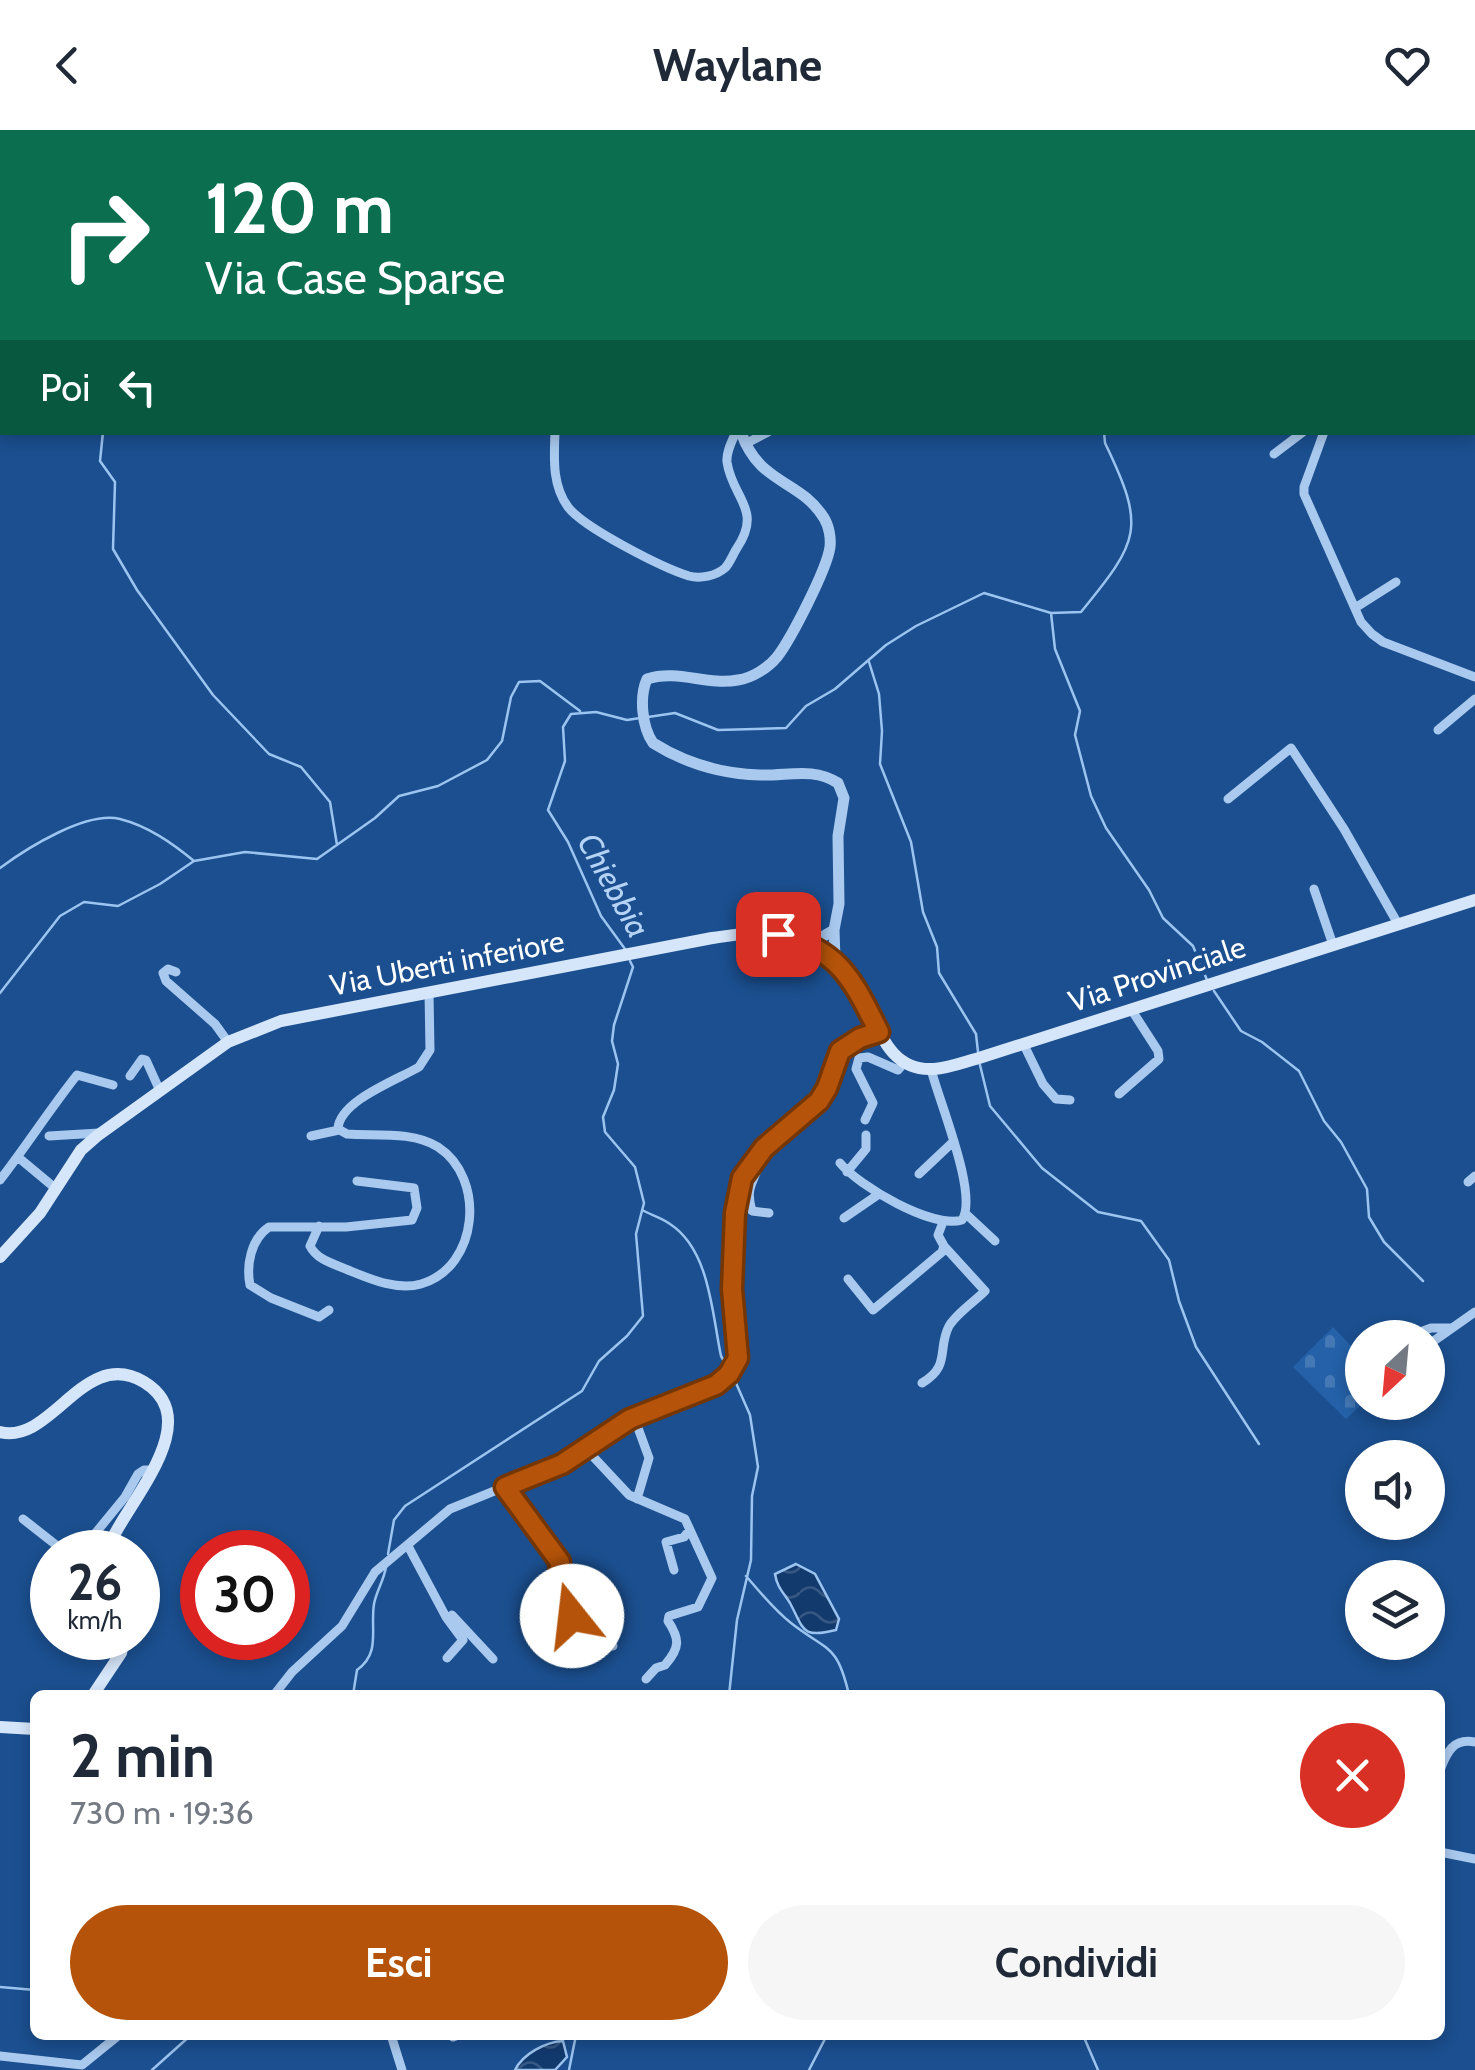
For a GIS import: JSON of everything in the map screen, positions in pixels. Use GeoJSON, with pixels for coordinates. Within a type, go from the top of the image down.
{"type":"FeatureCollection","features":[{"type":"Feature","properties":{"kind":"main road","name":"Via Provinciale"},"geometry":{"type":"LineString","coordinates":[[931,1069],[979,1058],[1475,900]]}},
{"type":"Feature","properties":{"kind":"main road","name":"Via Uberti inferiore"},"geometry":{"type":"LineString","coordinates":[[0,1257],[40,1213],[80,1150],[228,1042],[281,1021],[712,938],[778,934],[810,944],[835,959],[858,989],[889,1050],[904,1063]]}},
{"type":"Feature","properties":{"kind":"main road"},"geometry":{"type":"LineString","coordinates":[[904,1063],[931,1069]]}},
{"type":"Feature","properties":{"kind":"main road"},"geometry":{"type":"LineString","coordinates":[[2,1436],[28,1429],[76,1390],[95,1380],[129,1375],[156,1390],[166,1406],[168,1434],[154,1470],[118,1530]]}},
{"type":"Feature","properties":{"kind":"main road"},"geometry":{"type":"LineString","coordinates":[[96,1690],[116,1660]]}},
{"type":"Feature","properties":{"kind":"main road"},"geometry":{"type":"LineString","coordinates":[[0,1727],[30,1728]]}},
{"type":"Feature","properties":{"kind":"street"},"geometry":{"type":"LineString","coordinates":[[555,435],[557,486],[569,508],[586,523],[645,557],[690,576],[709,577],[724,568],[745,536],[749,520],[727,462],[741,436]]}},
{"type":"Feature","properties":{"kind":"street"},"geometry":{"type":"LineString","coordinates":[[1274,454],[1299,435]]}},
{"type":"Feature","properties":{"kind":"street"},"geometry":{"type":"LineString","coordinates":[[1323,435],[1304,494],[1360,622],[1383,642],[1475,678]]}},
{"type":"Feature","properties":{"kind":"street"},"geometry":{"type":"LineString","coordinates":[[741,436],[752,458],[766,472],[812,504],[826,520],[830,546],[826,564],[776,657],[764,668],[738,680],[668,674],[652,677],[644,684],[646,726],[653,743],[702,766],[763,776],[816,773],[838,783],[844,798],[838,836],[835,959]]}},
{"type":"Feature","properties":{"kind":"street"},"geometry":{"type":"LineString","coordinates":[[1355,608],[1396,582]]}},
{"type":"Feature","properties":{"kind":"street"},"geometry":{"type":"LineString","coordinates":[[1438,730],[1475,699]]}},
{"type":"Feature","properties":{"kind":"street"},"geometry":{"type":"LineString","coordinates":[[1228,798],[1291,748],[1344,829],[1398,924]]}},
{"type":"Feature","properties":{"kind":"street"},"geometry":{"type":"LineString","coordinates":[[1314,889],[1333,945]]}},
{"type":"Feature","properties":{"kind":"street"},"geometry":{"type":"LineString","coordinates":[[810,944],[834,930]]}},
{"type":"Feature","properties":{"kind":"street"},"geometry":{"type":"LineString","coordinates":[[176,972],[168,969],[163,973],[166,981],[215,1024],[228,1042]]}},
{"type":"Feature","properties":{"kind":"street"},"geometry":{"type":"LineString","coordinates":[[338,1130],[339,1120],[350,1106],[419,1068],[428,1058],[429,992]]}},
{"type":"Feature","properties":{"kind":"street"},"geometry":{"type":"LineString","coordinates":[[1119,1094],[1160,1059],[1131,1009]]}},
{"type":"Feature","properties":{"kind":"street"},"geometry":{"type":"LineString","coordinates":[[278,1690],[342,1626],[365,1584],[450,1509],[562,1464],[634,1417],[716,1385],[726,1377],[734,1365],[738,1338],[732,1289],[735,1213],[742,1178],[758,1156],[819,1101],[840,1051],[879,1032]]}},
{"type":"Feature","properties":{"kind":"street"},"geometry":{"type":"LineString","coordinates":[[1024,1043],[1043,1084],[1056,1099],[1070,1100]]}},
{"type":"Feature","properties":{"kind":"street"},"geometry":{"type":"LineString","coordinates":[[864,1120],[872,1103],[856,1069],[859,1058],[868,1057],[898,1070],[904,1063]]}},
{"type":"Feature","properties":{"kind":"street"},"geometry":{"type":"LineString","coordinates":[[130,1076],[142,1059],[146,1060],[160,1090]]}},
{"type":"Feature","properties":{"kind":"street"},"geometry":{"type":"LineString","coordinates":[[931,1069],[954,1141],[966,1214],[995,1241]]}},
{"type":"Feature","properties":{"kind":"street"},"geometry":{"type":"LineString","coordinates":[[0,1180],[77,1075],[113,1086]]}},
{"type":"Feature","properties":{"kind":"street"},"geometry":{"type":"LineString","coordinates":[[311,1136],[338,1130],[347,1134],[418,1138],[436,1146],[455,1162],[466,1178],[471,1200],[470,1219],[454,1261],[421,1284],[396,1286],[371,1280],[315,1256],[310,1246],[319,1226]]}},
{"type":"Feature","properties":{"kind":"street"},"geometry":{"type":"LineString","coordinates":[[50,1136],[102,1133]]}},
{"type":"Feature","properties":{"kind":"street"},"geometry":{"type":"LineString","coordinates":[[848,1172],[866,1150],[866,1135]]}},
{"type":"Feature","properties":{"kind":"street"},"geometry":{"type":"LineString","coordinates":[[920,1174],[954,1141]]}},
{"type":"Feature","properties":{"kind":"street"},"geometry":{"type":"LineString","coordinates":[[758,1156],[759,1167],[748,1197],[752,1211],[769,1213]]}},
{"type":"Feature","properties":{"kind":"street"},"geometry":{"type":"LineString","coordinates":[[19,1158],[55,1188]]}},
{"type":"Feature","properties":{"kind":"street"},"geometry":{"type":"LineString","coordinates":[[840,1163],[860,1184],[943,1222],[962,1220],[966,1214]]}},
{"type":"Feature","properties":{"kind":"street"},"geometry":{"type":"LineString","coordinates":[[329,1310],[319,1317],[250,1286],[248,1275],[254,1244],[269,1228],[346,1227],[412,1220],[417,1208],[414,1188],[357,1182]]}},
{"type":"Feature","properties":{"kind":"street"},"geometry":{"type":"LineString","coordinates":[[844,1218],[879,1194]]}},
{"type":"Feature","properties":{"kind":"street"},"geometry":{"type":"LineString","coordinates":[[922,1383],[939,1368],[949,1327],[985,1291],[944,1246],[938,1236],[943,1222]]}},
{"type":"Feature","properties":{"kind":"street"},"geometry":{"type":"LineString","coordinates":[[848,1280],[873,1310],[918,1275],[944,1246]]}},
{"type":"Feature","properties":{"kind":"street"},"geometry":{"type":"LineString","coordinates":[[1445,1334],[1475,1312]]}},
{"type":"Feature","properties":{"kind":"street"},"geometry":{"type":"LineString","coordinates":[[1445,1328],[1453,1328]]}},
{"type":"Feature","properties":{"kind":"street"},"geometry":{"type":"LineString","coordinates":[[634,1417],[649,1465],[637,1499]]}},
{"type":"Feature","properties":{"kind":"street"},"geometry":{"type":"LineString","coordinates":[[586,1449],[620,1487],[637,1499],[685,1519],[712,1578],[698,1607],[669,1616],[678,1646],[665,1665],[646,1679]]}},
{"type":"Feature","properties":{"kind":"street"},"geometry":{"type":"LineString","coordinates":[[98,1530],[138,1474],[154,1470]]}},
{"type":"Feature","properties":{"kind":"street"},"geometry":{"type":"LineString","coordinates":[[505,1487],[560,1562],[557,1599],[588,1632],[613,1646]]}},
{"type":"Feature","properties":{"kind":"street"},"geometry":{"type":"LineString","coordinates":[[23,1520],[36,1530]]}},
{"type":"Feature","properties":{"kind":"street"},"geometry":{"type":"LineString","coordinates":[[674,1570],[666,1542],[689,1531]]}},
{"type":"Feature","properties":{"kind":"street"},"geometry":{"type":"LineString","coordinates":[[408,1546],[446,1617],[463,1640],[447,1658]]}},
{"type":"Feature","properties":{"kind":"street"},"geometry":{"type":"LineString","coordinates":[[440,1602],[493,1659]]}},
{"type":"Feature","properties":{"kind":"street"},"geometry":{"type":"LineString","coordinates":[[1445,1755],[1463,1740],[1475,1742]]}},
{"type":"Feature","properties":{"kind":"street"},"geometry":{"type":"LineString","coordinates":[[1445,1853],[1475,1859]]}},
{"type":"Feature","properties":{"kind":"street"},"geometry":{"type":"LineString","coordinates":[[0,2056],[82,2065],[113,2040]]}},
{"type":"Feature","properties":{"kind":"street"},"geometry":{"type":"LineString","coordinates":[[393,2040],[402,2070]]}},
{"type":"Feature","properties":{"kind":"green space"},"geometry":{"type":"Polygon","coordinates":[[[1333,1327],[1345,1339],[1345,1418],[1293,1367],[1333,1327]]]}},
{"type":"Feature","properties":{"kind":"water"},"geometry":{"type":"Polygon","coordinates":[[[796,1564],[815,1574],[839,1619],[836,1630],[816,1633],[801,1625],[775,1574],[796,1564]]]}},
{"type":"Feature","properties":{"kind":"water"},"geometry":{"type":"Polygon","coordinates":[[[563,2041],[567,2057],[555,2070],[515,2070],[535,2050],[563,2041]]]}},
{"type":"Feature","properties":{"kind":"waterway"},"geometry":{"type":"LineString","coordinates":[[103,435],[100,461],[115,482],[113,549],[137,590],[213,695],[269,754],[301,767],[330,802],[337,845]]}},
{"type":"Feature","properties":{"kind":"waterway","name":"Chiebbia"},"geometry":{"type":"LineString","coordinates":[[648,717],[675,713],[718,730],[786,728],[806,706],[835,689],[886,645],[984,593],[1051,613],[1081,612],[1115,567],[1130,532],[1127,495],[1104,435]]}},
{"type":"Feature","properties":{"kind":"waterway"},"geometry":{"type":"LineString","coordinates":[[1051,613],[1055,649],[1080,711],[1075,735],[1091,796],[1106,828],[1149,890],[1163,918],[1193,946],[1207,980]]}},
{"type":"Feature","properties":{"kind":"waterway"},"geometry":{"type":"LineString","coordinates":[[869,662],[879,694],[880,764],[911,842],[923,912],[937,947],[939,973],[976,1034],[978,1052]]}},
{"type":"Feature","properties":{"kind":"waterway"},"geometry":{"type":"LineString","coordinates":[[0,993],[60,916],[84,902],[118,906],[194,861],[245,852],[317,859],[399,796],[438,786],[487,760],[502,741],[511,697],[519,682],[540,681],[580,711]]}},
{"type":"Feature","properties":{"kind":"waterway","name":"Chiebbia"},"geometry":{"type":"LineString","coordinates":[[625,949],[601,916],[568,842],[548,810],[565,761],[563,727],[571,714],[596,712],[627,720],[640,718]]}},
{"type":"Feature","properties":{"kind":"waterway"},"geometry":{"type":"LineString","coordinates":[[0,868],[57,833],[106,818],[120,819],[150,831],[194,861]]}},
{"type":"Feature","properties":{"kind":"waterway","name":"Chiebbia"},"geometry":{"type":"LineString","coordinates":[[388,1554],[394,1520],[405,1506],[582,1391],[599,1361],[643,1316],[636,1234],[644,1203],[635,1167],[605,1132],[603,1117],[614,1090],[618,1064],[612,1041],[633,967],[630,961]]}},
{"type":"Feature","properties":{"kind":"waterway"},"geometry":{"type":"LineString","coordinates":[[1214,991],[1241,1031],[1299,1071],[1324,1121],[1341,1142],[1367,1189],[1369,1217],[1384,1242],[1423,1281]]}},
{"type":"Feature","properties":{"kind":"waterway"},"geometry":{"type":"LineString","coordinates":[[980,1065],[990,1106],[1042,1168],[1098,1212],[1141,1221],[1169,1260],[1196,1347],[1259,1444]]}},
{"type":"Feature","properties":{"kind":"waterway"},"geometry":{"type":"LineString","coordinates":[[642,1210],[670,1224],[694,1250],[707,1284],[721,1356],[728,1368]]}},
{"type":"Feature","properties":{"kind":"waterway"},"geometry":{"type":"LineString","coordinates":[[730,1690],[737,1620],[751,1560],[752,1496],[758,1467],[750,1415],[732,1374]]}},
{"type":"Feature","properties":{"kind":"waterway","name":"Chiebbia"},"geometry":{"type":"LineString","coordinates":[[354,1690],[357,1670],[372,1649],[374,1604],[386,1567]]}},
{"type":"Feature","properties":{"kind":"waterway"},"geometry":{"type":"LineString","coordinates":[[746,1576],[785,1618],[829,1650],[840,1666],[848,1690]]}},
{"type":"Feature","properties":{"kind":"waterway"},"geometry":{"type":"LineString","coordinates":[[0,1987],[30,1990]]}},
{"type":"Feature","properties":{"kind":"waterway","name":"Chiebbia"},"geometry":{"type":"LineString","coordinates":[[152,2070],[185,2040]]}},
{"type":"Feature","properties":{"kind":"waterway"},"geometry":{"type":"LineString","coordinates":[[569,2070],[575,2040]]}},
{"type":"Feature","properties":{"kind":"waterway"},"geometry":{"type":"LineString","coordinates":[[809,2070],[824,2040]]}},
{"type":"Feature","properties":{"kind":"waterway"},"geometry":{"type":"LineString","coordinates":[[1085,2040],[1098,2070]]}},
{"type":"Feature","properties":{"kind":"route"},"geometry":{"type":"LineString","coordinates":[[572,1616],[557,1599],[560,1562],[505,1487],[562,1464],[630,1419],[716,1385],[729,1374],[738,1358],[732,1289],[735,1213],[742,1178],[764,1148],[819,1101],[840,1051],[879,1032],[858,989],[835,959],[810,944],[778,934]]}}]}
